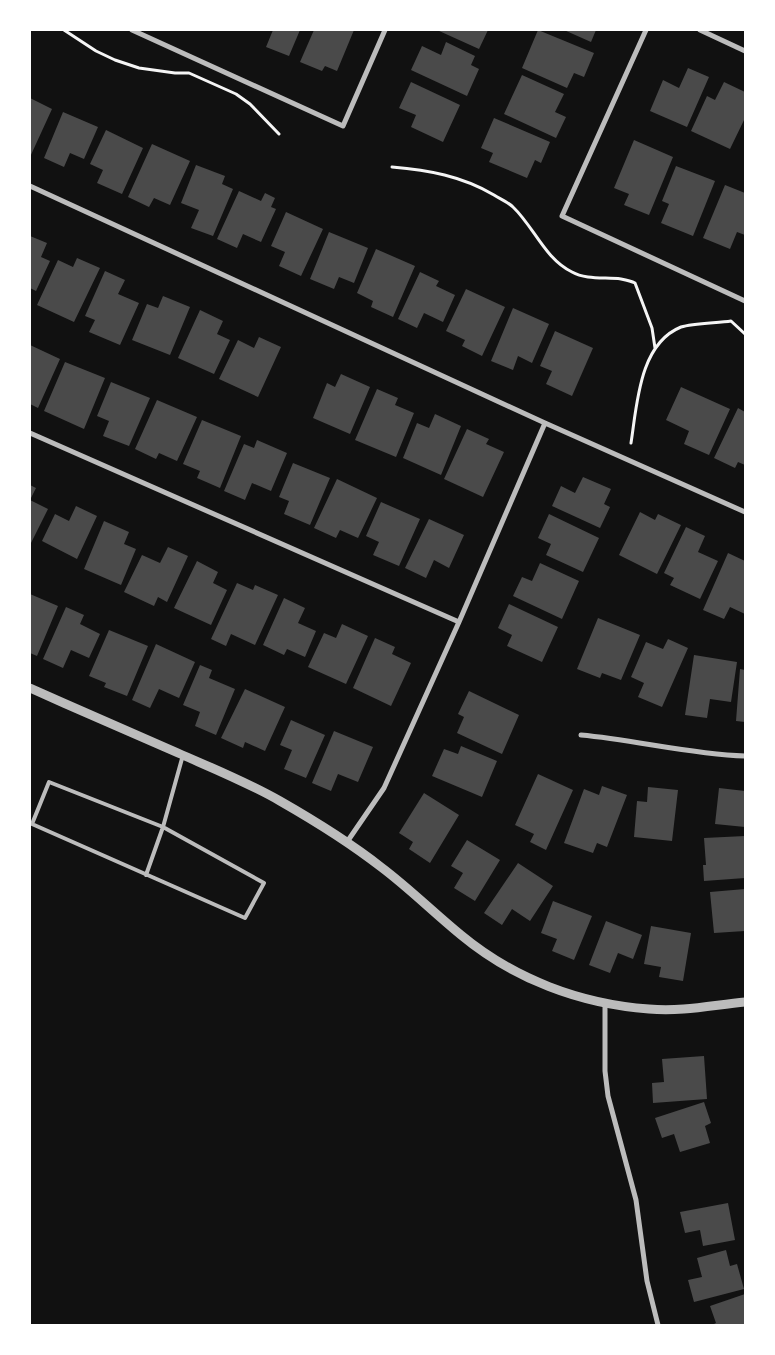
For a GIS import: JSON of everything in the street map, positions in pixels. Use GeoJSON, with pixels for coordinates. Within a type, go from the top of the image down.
{"type":"FeatureCollection","features":[{"type":"Feature","properties":{"kind":"street"},"geometry":{"type":"LineString","coordinates":[[132,30],[343,126],[385,30]]}},
{"type":"Feature","properties":{"kind":"street"},"geometry":{"type":"LineString","coordinates":[[646,30],[562,216],[745,301]]}},
{"type":"Feature","properties":{"kind":"street"},"geometry":{"type":"LineString","coordinates":[[700,30],[745,51]]}},
{"type":"Feature","properties":{"kind":"street"},"geometry":{"type":"LineString","coordinates":[[30,186],[545,423],[745,512]]}},
{"type":"Feature","properties":{"kind":"street"},"geometry":{"type":"LineString","coordinates":[[347,842],[384,788],[459,622],[545,423]]}},
{"type":"Feature","properties":{"kind":"street"},"geometry":{"type":"LineString","coordinates":[[30,433],[459,622]]}},
{"type":"Feature","properties":{"kind":"street"},"geometry":{"type":"LineString","coordinates":[[30,688],[183,755],[278,800],[347,842],[402,884],[460,935],[498,962],[539,983],[605,1004],[650,1010],[695,1009],[745,1002]]}},
{"type":"Feature","properties":{"kind":"street"},"geometry":{"type":"LineString","coordinates":[[581,736],[618,739],[665,748],[745,756]]}},
{"type":"Feature","properties":{"kind":"street"},"geometry":{"type":"LineString","coordinates":[[605,1004],[605,1071],[608,1096],[636,1200],[647,1281],[658,1325]]}},
{"type":"Feature","properties":{"kind":"lane"},"geometry":{"type":"LineString","coordinates":[[146,875],[163,827],[183,755]]}},
{"type":"Feature","properties":{"kind":"lane"},"geometry":{"type":"LineString","coordinates":[[50,782],[163,827],[264,883],[245,918],[32,824],[50,782]]}},
{"type":"Feature","properties":{"kind":"path"},"geometry":{"type":"LineString","coordinates":[[64,30],[96,51],[115,60],[139,68],[189,73],[236,94],[250,104],[279,134]]}},
{"type":"Feature","properties":{"kind":"path"},"geometry":{"type":"LineString","coordinates":[[392,167],[446,174],[477,185],[513,206],[554,259],[565,269],[574,274],[584,276],[621,279],[635,283],[652,328],[655,348]]}},
{"type":"Feature","properties":{"kind":"path"},"geometry":{"type":"LineString","coordinates":[[631,443],[640,383],[655,348],[671,332],[684,326],[731,321],[745,334]]}},
{"type":"Feature","properties":{"kind":"building"},"geometry":{"type":"Polygon","coordinates":[[[273,30],[300,30],[289,56],[266,47],[273,30]]]}},
{"type":"Feature","properties":{"kind":"building"},"geometry":{"type":"Polygon","coordinates":[[[314,30],[354,30],[337,71],[325,66],[322,71],[300,62],[314,30]]]}},
{"type":"Feature","properties":{"kind":"building"},"geometry":{"type":"Polygon","coordinates":[[[437,30],[488,30],[479,49],[437,30]]]}},
{"type":"Feature","properties":{"kind":"building"},"geometry":{"type":"Polygon","coordinates":[[[538,30],[594,53],[584,77],[574,73],[567,88],[522,68],[538,30]]]}},
{"type":"Feature","properties":{"kind":"building"},"geometry":{"type":"Polygon","coordinates":[[[564,30],[596,30],[591,42],[564,30]]]}},
{"type":"Feature","properties":{"kind":"building"},"geometry":{"type":"Polygon","coordinates":[[[446,42],[475,56],[471,65],[479,69],[467,96],[411,70],[422,46],[441,55],[446,42]]]}},
{"type":"Feature","properties":{"kind":"building"},"geometry":{"type":"Polygon","coordinates":[[[688,68],[709,77],[687,127],[650,111],[663,80],[679,88],[688,68]]]}},
{"type":"Feature","properties":{"kind":"building"},"geometry":{"type":"Polygon","coordinates":[[[522,75],[564,94],[555,112],[566,117],[556,138],[504,114],[522,75]]]}},
{"type":"Feature","properties":{"kind":"building"},"geometry":{"type":"Polygon","coordinates":[[[411,82],[460,105],[443,142],[411,127],[416,115],[399,108],[411,82]]]}},
{"type":"Feature","properties":{"kind":"building"},"geometry":{"type":"Polygon","coordinates":[[[724,82],[745,92],[745,118],[730,149],[691,131],[707,96],[715,100],[724,82]]]}},
{"type":"Feature","properties":{"kind":"building"},"geometry":{"type":"Polygon","coordinates":[[[30,98],[52,109],[30,157],[30,98]]]}},
{"type":"Feature","properties":{"kind":"building"},"geometry":{"type":"Polygon","coordinates":[[[63,112],[98,127],[84,159],[70,153],[64,167],[44,158],[63,112]]]}},
{"type":"Feature","properties":{"kind":"building"},"geometry":{"type":"Polygon","coordinates":[[[494,118],[550,142],[541,163],[535,160],[527,178],[489,162],[493,153],[481,148],[494,118]]]}},
{"type":"Feature","properties":{"kind":"building"},"geometry":{"type":"Polygon","coordinates":[[[106,130],[143,148],[122,194],[97,183],[103,170],[90,164],[106,130]]]}},
{"type":"Feature","properties":{"kind":"building"},"geometry":{"type":"Polygon","coordinates":[[[634,140],[673,157],[649,215],[624,205],[629,194],[614,188],[634,140]]]}},
{"type":"Feature","properties":{"kind":"building"},"geometry":{"type":"Polygon","coordinates":[[[152,144],[190,161],[170,205],[154,198],[149,207],[128,197],[152,144]]]}},
{"type":"Feature","properties":{"kind":"building"},"geometry":{"type":"Polygon","coordinates":[[[196,165],[225,176],[222,184],[233,189],[213,236],[191,228],[199,210],[181,203],[196,165]]]}},
{"type":"Feature","properties":{"kind":"building"},"geometry":{"type":"Polygon","coordinates":[[[676,166],[715,181],[693,236],[661,223],[669,204],[662,201],[676,166]]]}},
{"type":"Feature","properties":{"kind":"building"},"geometry":{"type":"Polygon","coordinates":[[[725,185],[745,193],[745,235],[737,232],[730,249],[703,238],[725,185]]]}},
{"type":"Feature","properties":{"kind":"building"},"geometry":{"type":"Polygon","coordinates":[[[239,191],[261,201],[265,193],[275,198],[271,207],[276,209],[261,242],[243,234],[237,248],[217,239],[239,191]]]}},
{"type":"Feature","properties":{"kind":"building"},"geometry":{"type":"Polygon","coordinates":[[[286,212],[323,229],[301,276],[279,266],[285,252],[271,246],[286,212]]]}},
{"type":"Feature","properties":{"kind":"building"},"geometry":{"type":"Polygon","coordinates":[[[329,232],[368,248],[354,283],[339,277],[334,289],[310,279],[329,232]]]}},
{"type":"Feature","properties":{"kind":"building"},"geometry":{"type":"Polygon","coordinates":[[[30,236],[47,243],[41,257],[50,261],[36,291],[30,288],[30,236]]]}},
{"type":"Feature","properties":{"kind":"building"},"geometry":{"type":"Polygon","coordinates":[[[376,249],[415,266],[393,317],[371,307],[373,301],[357,293],[376,249]]]}},
{"type":"Feature","properties":{"kind":"building"},"geometry":{"type":"Polygon","coordinates":[[[77,258],[100,268],[74,322],[37,305],[58,260],[73,267],[77,258]]]}},
{"type":"Feature","properties":{"kind":"building"},"geometry":{"type":"Polygon","coordinates":[[[105,271],[125,280],[118,294],[139,303],[120,345],[89,332],[95,320],[85,316],[105,271]]]}},
{"type":"Feature","properties":{"kind":"building"},"geometry":{"type":"Polygon","coordinates":[[[420,272],[439,281],[436,286],[455,295],[443,322],[424,313],[417,328],[398,319],[420,272]]]}},
{"type":"Feature","properties":{"kind":"building"},"geometry":{"type":"Polygon","coordinates":[[[466,289],[505,307],[482,356],[462,346],[465,340],[446,331],[466,289]]]}},
{"type":"Feature","properties":{"kind":"building"},"geometry":{"type":"Polygon","coordinates":[[[163,296],[190,307],[170,355],[132,340],[147,304],[158,308],[163,296]]]}},
{"type":"Feature","properties":{"kind":"building"},"geometry":{"type":"Polygon","coordinates":[[[513,308],[549,324],[532,363],[518,356],[513,370],[491,361],[513,308]]]}},
{"type":"Feature","properties":{"kind":"building"},"geometry":{"type":"Polygon","coordinates":[[[200,310],[223,321],[217,334],[230,340],[214,374],[178,358],[200,310]]]}},
{"type":"Feature","properties":{"kind":"building"},"geometry":{"type":"Polygon","coordinates":[[[555,331],[593,348],[572,396],[546,384],[552,371],[540,366],[555,331]]]}},
{"type":"Feature","properties":{"kind":"building"},"geometry":{"type":"Polygon","coordinates":[[[259,337],[281,347],[258,397],[219,379],[238,340],[254,348],[259,337]]]}},
{"type":"Feature","properties":{"kind":"building"},"geometry":{"type":"Polygon","coordinates":[[[30,345],[60,359],[38,408],[30,404],[30,345]]]}},
{"type":"Feature","properties":{"kind":"building"},"geometry":{"type":"Polygon","coordinates":[[[65,362],[105,378],[84,429],[44,411],[65,362]]]}},
{"type":"Feature","properties":{"kind":"building"},"geometry":{"type":"Polygon","coordinates":[[[341,374],[370,387],[350,434],[313,418],[327,383],[335,387],[341,374]]]}},
{"type":"Feature","properties":{"kind":"building"},"geometry":{"type":"Polygon","coordinates":[[[111,382],[150,398],[129,446],[103,436],[109,421],[97,416],[111,382]]]}},
{"type":"Feature","properties":{"kind":"building"},"geometry":{"type":"Polygon","coordinates":[[[681,387],[730,409],[709,455],[684,444],[689,431],[666,420],[681,387]]]}},
{"type":"Feature","properties":{"kind":"building"},"geometry":{"type":"Polygon","coordinates":[[[377,389],[398,398],[395,405],[414,413],[396,457],[355,440],[377,389]]]}},
{"type":"Feature","properties":{"kind":"building"},"geometry":{"type":"Polygon","coordinates":[[[157,400],[197,417],[177,461],[159,453],[156,459],[135,449],[157,400]]]}},
{"type":"Feature","properties":{"kind":"building"},"geometry":{"type":"Polygon","coordinates":[[[738,408],[745,412],[745,465],[738,462],[735,468],[714,458],[738,408]]]}},
{"type":"Feature","properties":{"kind":"building"},"geometry":{"type":"Polygon","coordinates":[[[435,414],[461,426],[441,475],[403,458],[417,423],[429,428],[435,414]]]}},
{"type":"Feature","properties":{"kind":"building"},"geometry":{"type":"Polygon","coordinates":[[[202,420],[241,436],[220,488],[197,478],[200,471],[183,464],[202,420]]]}},
{"type":"Feature","properties":{"kind":"building"},"geometry":{"type":"Polygon","coordinates":[[[467,429],[489,439],[486,444],[504,452],[483,497],[444,479],[467,429]]]}},
{"type":"Feature","properties":{"kind":"building"},"geometry":{"type":"Polygon","coordinates":[[[257,440],[287,453],[271,491],[252,483],[245,500],[224,491],[244,444],[254,448],[257,440]]]}},
{"type":"Feature","properties":{"kind":"building"},"geometry":{"type":"Polygon","coordinates":[[[293,463],[330,478],[310,525],[284,514],[289,501],[279,497],[293,463]]]}},
{"type":"Feature","properties":{"kind":"building"},"geometry":{"type":"Polygon","coordinates":[[[583,477],[611,489],[604,504],[610,507],[600,528],[552,506],[561,486],[575,493],[583,477]]]}},
{"type":"Feature","properties":{"kind":"building"},"geometry":{"type":"Polygon","coordinates":[[[337,479],[377,498],[358,538],[340,530],[336,538],[314,528],[337,479]]]}},
{"type":"Feature","properties":{"kind":"building"},"geometry":{"type":"Polygon","coordinates":[[[30,485],[36,488],[30,500],[30,485]]]}},
{"type":"Feature","properties":{"kind":"building"},"geometry":{"type":"Polygon","coordinates":[[[30,500],[48,509],[30,545],[30,500]]]}},
{"type":"Feature","properties":{"kind":"building"},"geometry":{"type":"Polygon","coordinates":[[[381,502],[420,519],[399,566],[373,555],[379,542],[366,536],[381,502]]]}},
{"type":"Feature","properties":{"kind":"building"},"geometry":{"type":"Polygon","coordinates":[[[76,506],[97,516],[77,559],[42,541],[55,514],[69,521],[76,506]]]}},
{"type":"Feature","properties":{"kind":"building"},"geometry":{"type":"Polygon","coordinates":[[[640,512],[655,520],[658,514],[681,525],[657,574],[619,555],[640,512]]]}},
{"type":"Feature","properties":{"kind":"building"},"geometry":{"type":"Polygon","coordinates":[[[549,514],[599,538],[583,572],[546,555],[551,544],[538,538],[549,514]]]}},
{"type":"Feature","properties":{"kind":"building"},"geometry":{"type":"Polygon","coordinates":[[[429,519],[464,535],[449,568],[434,560],[426,578],[405,568],[429,519]]]}},
{"type":"Feature","properties":{"kind":"building"},"geometry":{"type":"Polygon","coordinates":[[[104,521],[129,532],[124,544],[136,549],[121,585],[84,569],[104,521]]]}},
{"type":"Feature","properties":{"kind":"building"},"geometry":{"type":"Polygon","coordinates":[[[686,527],[705,536],[698,552],[718,561],[700,599],[670,585],[674,578],[664,573],[686,527]]]}},
{"type":"Feature","properties":{"kind":"building"},"geometry":{"type":"Polygon","coordinates":[[[168,547],[188,556],[167,602],[158,597],[154,606],[124,592],[142,555],[160,563],[168,547]]]}},
{"type":"Feature","properties":{"kind":"building"},"geometry":{"type":"Polygon","coordinates":[[[728,553],[745,561],[745,614],[730,607],[724,619],[703,610],[728,553]]]}},
{"type":"Feature","properties":{"kind":"building"},"geometry":{"type":"Polygon","coordinates":[[[197,561],[218,572],[213,583],[227,590],[211,625],[174,608],[197,561]]]}},
{"type":"Feature","properties":{"kind":"building"},"geometry":{"type":"Polygon","coordinates":[[[540,563],[579,581],[562,619],[513,596],[522,577],[532,581],[540,563]]]}},
{"type":"Feature","properties":{"kind":"building"},"geometry":{"type":"Polygon","coordinates":[[[237,583],[253,590],[255,585],[278,595],[255,645],[231,634],[226,646],[211,639],[237,583]]]}},
{"type":"Feature","properties":{"kind":"building"},"geometry":{"type":"Polygon","coordinates":[[[30,594],[58,606],[37,656],[30,653],[30,594]]]}},
{"type":"Feature","properties":{"kind":"building"},"geometry":{"type":"Polygon","coordinates":[[[284,598],[305,608],[298,623],[316,631],[305,657],[287,649],[284,655],[263,645],[284,598]]]}},
{"type":"Feature","properties":{"kind":"building"},"geometry":{"type":"Polygon","coordinates":[[[509,604],[558,627],[542,662],[507,646],[512,635],[498,628],[509,604]]]}},
{"type":"Feature","properties":{"kind":"building"},"geometry":{"type":"Polygon","coordinates":[[[66,607],[84,615],[80,624],[100,634],[89,658],[71,650],[63,668],[43,659],[66,607]]]}},
{"type":"Feature","properties":{"kind":"building"},"geometry":{"type":"Polygon","coordinates":[[[598,618],[640,635],[621,680],[602,673],[600,678],[577,669],[598,618]]]}},
{"type":"Feature","properties":{"kind":"building"},"geometry":{"type":"Polygon","coordinates":[[[342,624],[368,636],[346,684],[308,667],[324,633],[336,638],[342,624]]]}},
{"type":"Feature","properties":{"kind":"building"},"geometry":{"type":"Polygon","coordinates":[[[109,630],[148,646],[127,696],[104,687],[106,683],[89,676],[109,630]]]}},
{"type":"Feature","properties":{"kind":"building"},"geometry":{"type":"Polygon","coordinates":[[[375,638],[395,647],[392,654],[411,663],[391,706],[353,688],[375,638]]]}},
{"type":"Feature","properties":{"kind":"building"},"geometry":{"type":"Polygon","coordinates":[[[668,639],[688,648],[662,707],[638,697],[644,683],[631,677],[646,642],[663,649],[668,639]]]}},
{"type":"Feature","properties":{"kind":"building"},"geometry":{"type":"Polygon","coordinates":[[[156,644],[195,662],[179,698],[159,689],[150,708],[132,700],[156,644]]]}},
{"type":"Feature","properties":{"kind":"building"},"geometry":{"type":"Polygon","coordinates":[[[694,655],[737,662],[731,702],[710,699],[707,718],[685,715],[694,655]]]}},
{"type":"Feature","properties":{"kind":"building"},"geometry":{"type":"Polygon","coordinates":[[[200,665],[212,670],[209,678],[235,689],[216,735],[195,726],[200,712],[183,705],[200,665]]]}},
{"type":"Feature","properties":{"kind":"building"},"geometry":{"type":"Polygon","coordinates":[[[740,669],[745,670],[745,722],[736,721],[740,669]]]}},
{"type":"Feature","properties":{"kind":"building"},"geometry":{"type":"Polygon","coordinates":[[[245,689],[285,707],[265,751],[245,742],[243,748],[221,738],[245,689]]]}},
{"type":"Feature","properties":{"kind":"building"},"geometry":{"type":"Polygon","coordinates":[[[469,691],[519,715],[502,754],[457,733],[464,717],[458,714],[469,691]]]}},
{"type":"Feature","properties":{"kind":"building"},"geometry":{"type":"Polygon","coordinates":[[[291,720],[325,735],[306,778],[284,769],[292,750],[280,745],[291,720]]]}},
{"type":"Feature","properties":{"kind":"building"},"geometry":{"type":"Polygon","coordinates":[[[334,731],[373,747],[358,782],[338,774],[331,791],[312,783],[334,731]]]}},
{"type":"Feature","properties":{"kind":"building"},"geometry":{"type":"Polygon","coordinates":[[[461,746],[497,761],[482,797],[432,776],[444,749],[458,754],[461,746]]]}},
{"type":"Feature","properties":{"kind":"building"},"geometry":{"type":"Polygon","coordinates":[[[538,774],[573,790],[546,850],[530,842],[534,834],[515,825],[538,774]]]}},
{"type":"Feature","properties":{"kind":"building"},"geometry":{"type":"Polygon","coordinates":[[[602,786],[627,795],[607,847],[597,843],[593,853],[564,843],[584,789],[599,795],[602,786]]]}},
{"type":"Feature","properties":{"kind":"building"},"geometry":{"type":"Polygon","coordinates":[[[648,787],[678,790],[672,841],[634,837],[637,801],[647,802],[648,787]]]}},
{"type":"Feature","properties":{"kind":"building"},"geometry":{"type":"Polygon","coordinates":[[[719,788],[745,791],[745,827],[715,824],[719,788]]]}},
{"type":"Feature","properties":{"kind":"building"},"geometry":{"type":"Polygon","coordinates":[[[424,793],[459,815],[430,863],[409,849],[413,842],[399,833],[424,793]]]}},
{"type":"Feature","properties":{"kind":"building"},"geometry":{"type":"Polygon","coordinates":[[[745,836],[745,878],[704,881],[703,865],[706,865],[704,838],[745,836]]]}},
{"type":"Feature","properties":{"kind":"building"},"geometry":{"type":"Polygon","coordinates":[[[467,840],[500,860],[475,901],[454,888],[463,873],[451,866],[467,840]]]}},
{"type":"Feature","properties":{"kind":"building"},"geometry":{"type":"Polygon","coordinates":[[[518,863],[553,886],[530,921],[512,909],[502,925],[484,913],[518,863]]]}},
{"type":"Feature","properties":{"kind":"building"},"geometry":{"type":"Polygon","coordinates":[[[745,889],[745,931],[714,933],[710,892],[745,889]]]}},
{"type":"Feature","properties":{"kind":"building"},"geometry":{"type":"Polygon","coordinates":[[[553,901],[592,916],[574,960],[552,951],[557,939],[541,933],[553,901]]]}},
{"type":"Feature","properties":{"kind":"building"},"geometry":{"type":"Polygon","coordinates":[[[606,921],[642,935],[633,959],[618,953],[610,973],[589,965],[606,921]]]}},
{"type":"Feature","properties":{"kind":"building"},"geometry":{"type":"Polygon","coordinates":[[[651,926],[691,933],[683,981],[659,977],[661,967],[644,964],[651,926]]]}},
{"type":"Feature","properties":{"kind":"building"},"geometry":{"type":"Polygon","coordinates":[[[704,1056],[707,1099],[653,1103],[652,1083],[664,1082],[662,1059],[704,1056]]]}},
{"type":"Feature","properties":{"kind":"building"},"geometry":{"type":"Polygon","coordinates":[[[704,1102],[711,1123],[705,1126],[710,1143],[680,1152],[674,1134],[662,1138],[655,1118],[704,1102]]]}},
{"type":"Feature","properties":{"kind":"building"},"geometry":{"type":"Polygon","coordinates":[[[728,1203],[735,1240],[703,1246],[700,1230],[685,1233],[680,1212],[728,1203]]]}},
{"type":"Feature","properties":{"kind":"building"},"geometry":{"type":"Polygon","coordinates":[[[726,1250],[730,1266],[737,1264],[744,1289],[694,1302],[688,1280],[702,1277],[697,1258],[726,1250]]]}},
{"type":"Feature","properties":{"kind":"building"},"geometry":{"type":"Polygon","coordinates":[[[745,1294],[745,1325],[712,1325],[716,1323],[710,1306],[745,1294]]]}}]}
